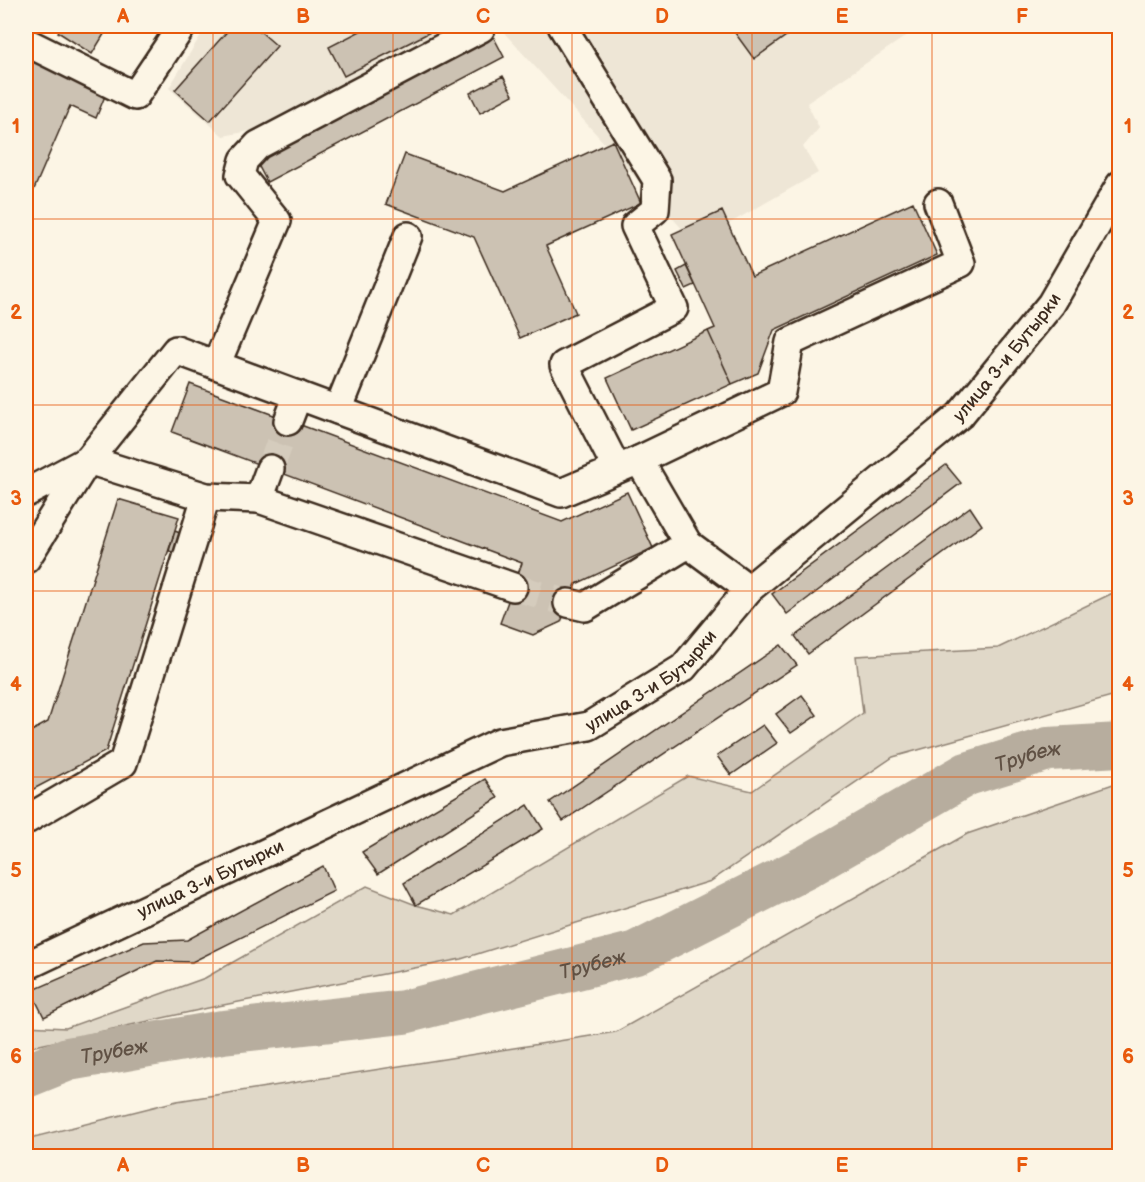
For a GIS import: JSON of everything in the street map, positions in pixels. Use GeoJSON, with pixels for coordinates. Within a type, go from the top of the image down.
{"type":"FeatureCollection","features":[{"type":"Feature","properties":{"kind":"street"},"geometry":{"type":"LineString","coordinates":[[26,42],[135,96],[182,26]]}},
{"type":"Feature","properties":{"kind":"street"},"geometry":{"type":"LineString","coordinates":[[562,26],[657,180],[655,210],[635,226],[674,308],[564,365],[628,464],[688,544],[749,590]]}},
{"type":"Feature","properties":{"kind":"street"},"geometry":{"type":"LineString","coordinates":[[216,364],[277,221],[240,175],[244,160],[258,145],[481,28]]}},
{"type":"Feature","properties":{"kind":"street","name":"улица 3-и Бутырки"},"geometry":{"type":"LineString","coordinates":[[26,966],[500,742],[590,726],[683,668],[749,590],[960,415],[1051,304],[1119,186]]}},
{"type":"Feature","properties":{"kind":"street"},"geometry":{"type":"LineString","coordinates":[[26,558],[88,460],[176,350],[561,493],[781,392],[790,342],[961,263],[938,202]]}},
{"type":"Feature","properties":{"kind":"street"},"geometry":{"type":"LineString","coordinates":[[338,410],[408,236]]}},
{"type":"Feature","properties":{"kind":"street"},"geometry":{"type":"LineString","coordinates":[[288,421],[298,395]]}},
{"type":"Feature","properties":{"kind":"street"},"geometry":{"type":"LineString","coordinates":[[26,493],[88,460],[206,497],[259,499],[513,587]]}},
{"type":"Feature","properties":{"kind":"street"},"geometry":{"type":"LineString","coordinates":[[259,499],[270,469]]}},
{"type":"Feature","properties":{"kind":"street"},"geometry":{"type":"LineString","coordinates":[[26,820],[123,764],[206,497]]}},
{"type":"Feature","properties":{"kind":"street"},"geometry":{"type":"LineString","coordinates":[[568,603],[585,607],[688,544]]}},
{"type":"Feature","properties":{"kind":"shaded area"},"geometry":{"type":"Polygon","coordinates":[[[193,26],[467,26],[282,125],[223,136],[169,88],[202,33],[193,26]]]}},
{"type":"Feature","properties":{"kind":"shaded area"},"geometry":{"type":"Polygon","coordinates":[[[498,26],[921,26],[807,103],[819,128],[803,147],[818,173],[695,243],[498,26]]]}},
{"type":"Feature","properties":{"kind":"shaded area"},"geometry":{"type":"Polygon","coordinates":[[[1119,590],[1119,694],[893,757],[711,881],[461,959],[208,1008],[26,1048],[26,1026],[66,1028],[205,978],[367,886],[416,905],[454,915],[688,776],[752,791],[863,713],[856,656],[998,648],[1119,590]]]}},
{"type":"Feature","properties":{"kind":"shaded area"},"geometry":{"type":"Polygon","coordinates":[[[1119,782],[1119,1156],[26,1156],[26,1139],[177,1101],[616,1032],[967,834],[1119,782]]]}},
{"type":"Feature","properties":{"kind":"building"},"geometry":{"type":"Polygon","coordinates":[[[63,26],[109,26],[92,54],[58,32],[63,26]]]}},
{"type":"Feature","properties":{"kind":"building"},"geometry":{"type":"Polygon","coordinates":[[[232,26],[254,26],[277,46],[210,121],[175,90],[232,26]]]}},
{"type":"Feature","properties":{"kind":"building"},"geometry":{"type":"Polygon","coordinates":[[[370,26],[442,26],[344,76],[329,47],[370,26]]]}},
{"type":"Feature","properties":{"kind":"building"},"geometry":{"type":"Polygon","coordinates":[[[730,26],[800,26],[754,59],[730,26]]]}},
{"type":"Feature","properties":{"kind":"building"},"geometry":{"type":"Polygon","coordinates":[[[492,34],[504,57],[267,182],[255,159],[492,34]]]}},
{"type":"Feature","properties":{"kind":"building"},"geometry":{"type":"Polygon","coordinates":[[[26,55],[107,91],[96,118],[70,106],[26,208],[26,55]]]}},
{"type":"Feature","properties":{"kind":"building"},"geometry":{"type":"Polygon","coordinates":[[[503,76],[513,95],[480,113],[470,93],[503,76]]]}},
{"type":"Feature","properties":{"kind":"building"},"geometry":{"type":"Polygon","coordinates":[[[613,141],[641,203],[546,246],[576,313],[520,338],[474,237],[386,204],[405,154],[505,191],[613,141]]]}},
{"type":"Feature","properties":{"kind":"building"},"geometry":{"type":"Polygon","coordinates":[[[913,202],[937,255],[774,330],[758,373],[732,384],[708,331],[715,328],[672,234],[722,211],[752,276],[913,202]]]}},
{"type":"Feature","properties":{"kind":"building"},"geometry":{"type":"Polygon","coordinates":[[[686,266],[695,285],[686,289],[677,271],[686,266]]]}},
{"type":"Feature","properties":{"kind":"building"},"geometry":{"type":"Polygon","coordinates":[[[708,331],[732,384],[631,430],[607,378],[708,331]]]}},
{"type":"Feature","properties":{"kind":"building"},"geometry":{"type":"Polygon","coordinates":[[[190,384],[562,522],[627,492],[653,548],[576,584],[561,622],[533,635],[500,623],[522,563],[172,432],[190,384]]]}},
{"type":"Feature","properties":{"kind":"building"},"geometry":{"type":"Polygon","coordinates":[[[946,465],[961,483],[787,614],[772,594],[946,465]]]}},
{"type":"Feature","properties":{"kind":"building"},"geometry":{"type":"Polygon","coordinates":[[[118,499],[179,517],[106,751],[26,793],[26,734],[48,722],[118,499]]]}},
{"type":"Feature","properties":{"kind":"building"},"geometry":{"type":"Polygon","coordinates":[[[970,507],[982,525],[808,654],[795,636],[970,507]]]}},
{"type":"Feature","properties":{"kind":"building"},"geometry":{"type":"Polygon","coordinates":[[[175,531],[182,534],[177,553],[169,551],[175,531]]]}},
{"type":"Feature","properties":{"kind":"building"},"geometry":{"type":"Polygon","coordinates":[[[781,645],[797,665],[563,821],[550,802],[781,645]]]}},
{"type":"Feature","properties":{"kind":"building"},"geometry":{"type":"Polygon","coordinates":[[[802,695],[817,715],[791,733],[776,714],[802,695]]]}},
{"type":"Feature","properties":{"kind":"building"},"geometry":{"type":"Polygon","coordinates":[[[763,725],[777,743],[731,775],[717,756],[763,725]]]}},
{"type":"Feature","properties":{"kind":"building"},"geometry":{"type":"Polygon","coordinates":[[[485,779],[498,798],[378,874],[362,852],[485,779]]]}},
{"type":"Feature","properties":{"kind":"building"},"geometry":{"type":"Polygon","coordinates":[[[528,805],[543,829],[416,905],[404,883],[528,805]]]}},
{"type":"Feature","properties":{"kind":"building"},"geometry":{"type":"Polygon","coordinates":[[[323,866],[334,891],[192,962],[157,961],[44,1017],[31,991],[144,942],[187,940],[323,866]]]}},
{"type":"Feature","properties":{"kind":"waterway","name":"Трубеж"},"geometry":{"type":"LineString","coordinates":[[26,1076],[68,1059],[223,1032],[404,1012],[636,953],[808,866],[967,774],[1048,749],[1120,745]]}},
{"type":"Feature","properties":{"kind":"tunnel"},"geometry":{"type":"LineString","coordinates":[[270,469],[288,421]]}},
{"type":"Feature","properties":{"kind":"tunnel"},"geometry":{"type":"LineString","coordinates":[[513,587],[568,603]]}}]}
